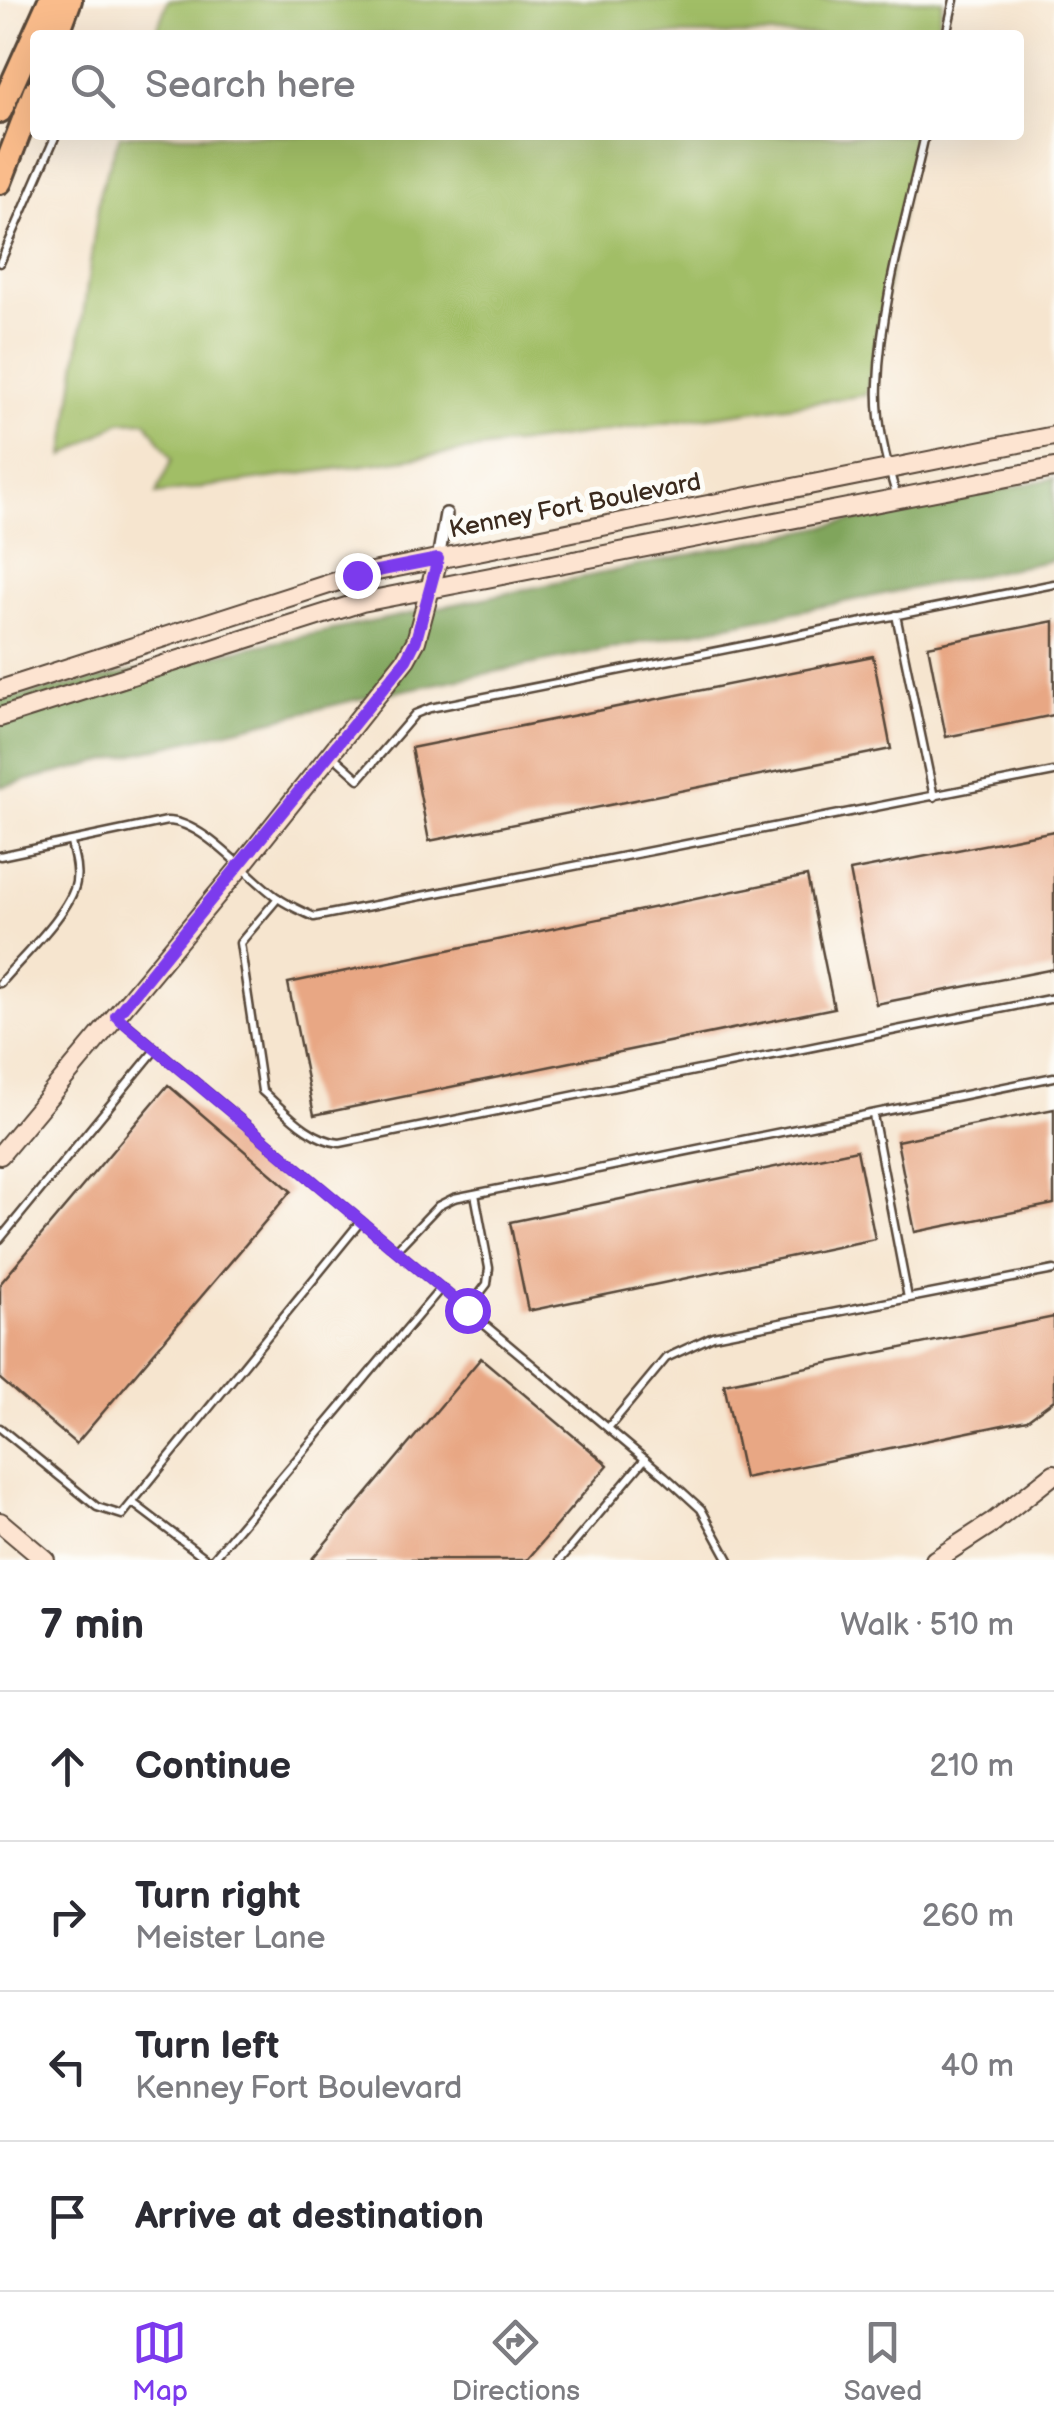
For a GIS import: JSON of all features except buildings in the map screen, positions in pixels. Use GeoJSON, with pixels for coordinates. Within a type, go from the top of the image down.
{"type":"FeatureCollection","features":[{"type":"Feature","properties":{"kind":"highway"},"geometry":{"type":"LineString","coordinates":[[36,30],[50,0]]}},
{"type":"Feature","properties":{"kind":"highway"},"geometry":{"type":"LineString","coordinates":[[58,30],[70,0]]}},
{"type":"Feature","properties":{"kind":"highway"},"geometry":{"type":"LineString","coordinates":[[0,111],[30,44]]}},
{"type":"Feature","properties":{"kind":"highway"},"geometry":{"type":"LineString","coordinates":[[0,182],[30,104]]}},
{"type":"Feature","properties":{"kind":"street","name":"Kenney Fort Boulevard"},"geometry":{"type":"LineString","coordinates":[[0,690],[357,575],[1054,436]]}},
{"type":"Feature","properties":{"kind":"street"},"geometry":{"type":"LineString","coordinates":[[0,717],[362,602],[1054,468]]}},
{"type":"Feature","properties":{"kind":"street"},"geometry":{"type":"LineString","coordinates":[[0,1155],[241,866],[406,660],[416,640],[446,514]]}},
{"type":"Feature","properties":{"kind":"street"},"geometry":{"type":"LineString","coordinates":[[935,1560],[992,1523],[1054,1474]]}},
{"type":"Feature","properties":{"kind":"street"},"geometry":{"type":"LineString","coordinates":[[0,1522],[46,1560]]}},
{"type":"Feature","properties":{"kind":"lane"},"geometry":{"type":"LineString","coordinates":[[947,30],[954,0]]}},
{"type":"Feature","properties":{"kind":"lane"},"geometry":{"type":"LineString","coordinates":[[0,264],[54,140]]}},
{"type":"Feature","properties":{"kind":"lane"},"geometry":{"type":"LineString","coordinates":[[898,498],[880,420],[880,358],[924,140]]}},
{"type":"Feature","properties":{"kind":"lane"},"geometry":{"type":"LineString","coordinates":[[331,754],[359,780],[416,714],[430,708],[1054,584]]}},
{"type":"Feature","properties":{"kind":"lane"},"geometry":{"type":"LineString","coordinates":[[896,615],[934,797]]}},
{"type":"Feature","properties":{"kind":"lane"},"geometry":{"type":"LineString","coordinates":[[0,856],[180,821],[278,898],[314,917],[1054,772]]}},
{"type":"Feature","properties":{"kind":"lane"},"geometry":{"type":"LineString","coordinates":[[0,983],[65,906],[76,887],[72,843]]}},
{"type":"Feature","properties":{"kind":"lane"},"geometry":{"type":"LineString","coordinates":[[278,898],[240,943],[262,1091],[326,1142],[359,1139],[1054,998]]}},
{"type":"Feature","properties":{"kind":"lane"},"geometry":{"type":"LineString","coordinates":[[116,1016],[701,1509],[729,1560]]}},
{"type":"Feature","properties":{"kind":"lane"},"geometry":{"type":"LineString","coordinates":[[0,1238],[156,1049]]}},
{"type":"Feature","properties":{"kind":"lane"},"geometry":{"type":"LineString","coordinates":[[396,1250],[438,1206],[475,1194],[1054,1077]]}},
{"type":"Feature","properties":{"kind":"lane"},"geometry":{"type":"LineString","coordinates":[[873,1115],[908,1298]]}},
{"type":"Feature","properties":{"kind":"lane"},"geometry":{"type":"LineString","coordinates":[[467,1310],[488,1284],[489,1268],[475,1194]]}},
{"type":"Feature","properties":{"kind":"lane"},"geometry":{"type":"LineString","coordinates":[[0,1428],[97,1506],[122,1516],[361,1221]]}},
{"type":"Feature","properties":{"kind":"lane"},"geometry":{"type":"LineString","coordinates":[[608,1428],[666,1358],[713,1336],[1054,1270]]}},
{"type":"Feature","properties":{"kind":"lane"},"geometry":{"type":"LineString","coordinates":[[133,1502],[210,1560],[441,1288]]}},
{"type":"Feature","properties":{"kind":"lane"},"geometry":{"type":"LineString","coordinates":[[560,1560],[645,1460]]}},
{"type":"Feature","properties":{"kind":"green space"},"geometry":{"type":"Polygon","coordinates":[[[168,0],[943,0],[937,30],[157,30],[168,0]]]}},
{"type":"Feature","properties":{"kind":"green space"},"geometry":{"type":"Polygon","coordinates":[[[118,140],[916,140],[866,395],[156,494],[172,459],[146,421],[120,422],[64,456],[100,191],[118,140]]]}},
{"type":"Feature","properties":{"kind":"green space"},"geometry":{"type":"Polygon","coordinates":[[[1054,478],[1054,560],[354,700],[0,787],[0,700],[1054,478]]]}},
{"type":"Feature","properties":{"kind":"route"},"geometry":{"type":"LineString","coordinates":[[357,575],[438,559],[416,640],[406,660],[116,1016],[467,1310]]}}]}
